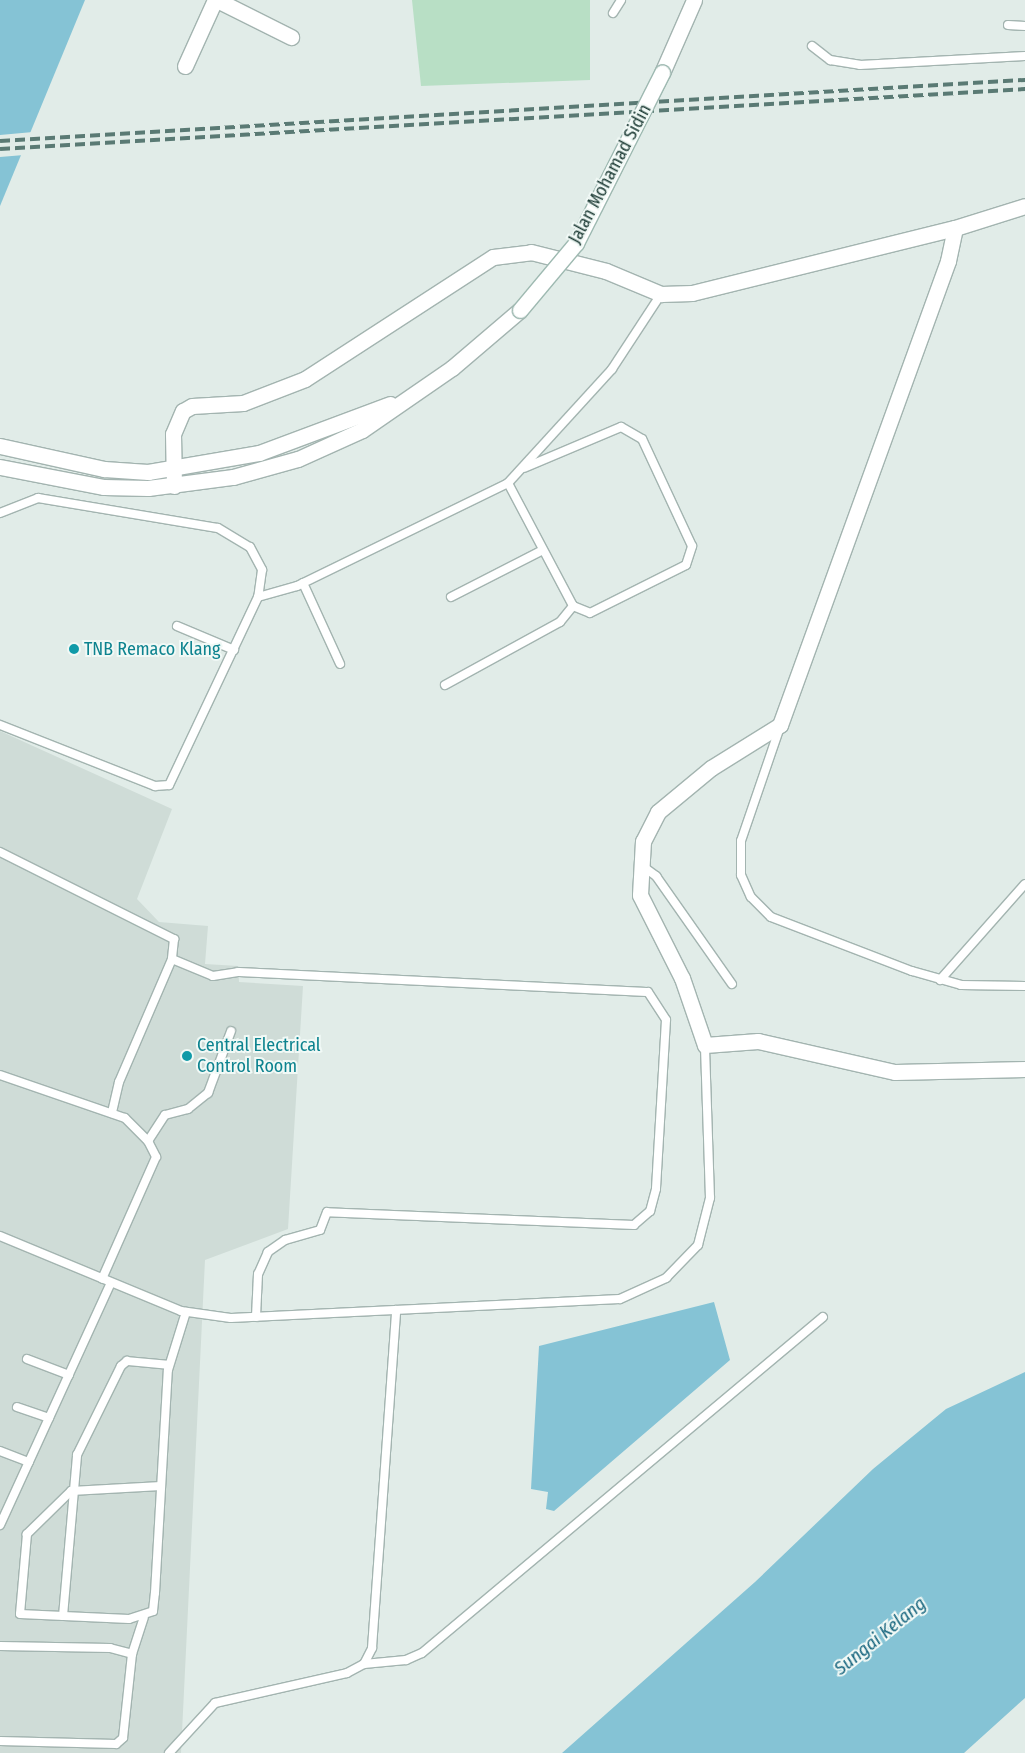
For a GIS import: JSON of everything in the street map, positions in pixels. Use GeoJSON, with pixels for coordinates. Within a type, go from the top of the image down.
{"type":"FeatureCollection","features":[{"type":"Feature","properties":{"kind":"street"},"geometry":{"type":"LineString","coordinates":[[185,66],[216,0],[291,37]]}},
{"type":"Feature","properties":{"kind":"street","name":"Jalan Mohamad Sidin"},"geometry":{"type":"LineString","coordinates":[[0,467],[104,487],[174,486],[298,459],[362,430],[402,400],[452,368],[520,310],[576,243],[662,73],[694,0]]}},
{"type":"Feature","properties":{"kind":"street"},"geometry":{"type":"LineString","coordinates":[[174,486],[173,434],[183,411],[192,406],[243,403],[305,379],[493,257],[531,252],[606,271],[662,294],[692,292],[955,228],[1025,206]]}},
{"type":"Feature","properties":{"kind":"street"},"geometry":{"type":"LineString","coordinates":[[955,228],[942,280],[780,725],[711,768],[658,812],[643,841],[639,864],[640,895],[682,978],[705,1045],[758,1041],[895,1072],[1025,1069]]}},
{"type":"Feature","properties":{"kind":"street","name":"Jalan Mohamad Sidin"},"geometry":{"type":"LineString","coordinates":[[0,446],[104,469],[174,469],[259,453],[402,400]]}},
{"type":"Feature","properties":{"kind":"lane"},"geometry":{"type":"LineString","coordinates":[[613,13],[621,0]]}},
{"type":"Feature","properties":{"kind":"lane"},"geometry":{"type":"LineString","coordinates":[[1008,25],[1025,26]]}},
{"type":"Feature","properties":{"kind":"lane"},"geometry":{"type":"LineString","coordinates":[[812,46],[830,60],[860,65],[1025,56]]}},
{"type":"Feature","properties":{"kind":"lane"},"geometry":{"type":"LineString","coordinates":[[258,597],[303,582],[508,483],[524,468],[612,369],[662,294]]}},
{"type":"Feature","properties":{"kind":"lane"},"geometry":{"type":"LineString","coordinates":[[508,483],[573,606],[590,613],[686,565],[692,546],[642,439],[621,427],[524,468]]}},
{"type":"Feature","properties":{"kind":"lane"},"geometry":{"type":"LineString","coordinates":[[0,513],[38,498],[218,528],[250,547],[262,570],[258,597],[169,785],[155,786],[0,725]]}},
{"type":"Feature","properties":{"kind":"lane"},"geometry":{"type":"LineString","coordinates":[[451,597],[544,550]]}},
{"type":"Feature","properties":{"kind":"lane"},"geometry":{"type":"LineString","coordinates":[[303,582],[340,664]]}},
{"type":"Feature","properties":{"kind":"lane"},"geometry":{"type":"LineString","coordinates":[[445,685],[560,622],[573,606]]}},
{"type":"Feature","properties":{"kind":"lane"},"geometry":{"type":"LineString","coordinates":[[178,626],[234,650]]}},
{"type":"Feature","properties":{"kind":"lane"},"geometry":{"type":"LineString","coordinates":[[780,725],[741,842],[741,875],[751,897],[771,917],[940,980],[961,985],[1025,986]]}},
{"type":"Feature","properties":{"kind":"lane"},"geometry":{"type":"LineString","coordinates":[[0,852],[155,926],[174,938],[172,959],[119,1082],[112,1113]]}},
{"type":"Feature","properties":{"kind":"lane"},"geometry":{"type":"LineString","coordinates":[[639,864],[656,876],[732,984]]}},
{"type":"Feature","properties":{"kind":"lane"},"geometry":{"type":"LineString","coordinates":[[940,980],[1025,884]]}},
{"type":"Feature","properties":{"kind":"lane"},"geometry":{"type":"LineString","coordinates":[[172,959],[213,976],[238,972],[648,992],[666,1020],[656,1189],[650,1211],[634,1225],[327,1212],[320,1230],[285,1240],[268,1252],[258,1274],[256,1317]]}},
{"type":"Feature","properties":{"kind":"lane"},"geometry":{"type":"LineString","coordinates":[[148,1141],[164,1115],[188,1109],[208,1093],[231,1031]]}},
{"type":"Feature","properties":{"kind":"lane"},"geometry":{"type":"LineString","coordinates":[[0,1236],[111,1283],[186,1312],[256,1317],[620,1299],[666,1278],[698,1245],[710,1198],[705,1045]]}},
{"type":"Feature","properties":{"kind":"lane"},"geometry":{"type":"LineString","coordinates":[[0,1075],[124,1118],[148,1141],[156,1158],[102,1279]]}},
{"type":"Feature","properties":{"kind":"lane"},"geometry":{"type":"LineString","coordinates":[[1,1521],[111,1283]]}},
{"type":"Feature","properties":{"kind":"lane"},"geometry":{"type":"LineString","coordinates":[[364,1664],[372,1648],[396,1310]]}},
{"type":"Feature","properties":{"kind":"lane"},"geometry":{"type":"LineString","coordinates":[[0,1740],[116,1744],[123,1738],[132,1654],[144,1618],[153,1611],[169,1365],[186,1312]]}},
{"type":"Feature","properties":{"kind":"lane"},"geometry":{"type":"LineString","coordinates":[[169,1753],[215,1703],[347,1673],[364,1664],[406,1660],[422,1653],[823,1317]]}},
{"type":"Feature","properties":{"kind":"lane"},"geometry":{"type":"LineString","coordinates":[[27,1359],[69,1375]]}},
{"type":"Feature","properties":{"kind":"lane"},"geometry":{"type":"LineString","coordinates":[[63,1616],[71,1492],[77,1455],[120,1366],[127,1362],[169,1365]]}},
{"type":"Feature","properties":{"kind":"lane"},"geometry":{"type":"LineString","coordinates":[[17,1407],[49,1418]]}},
{"type":"Feature","properties":{"kind":"lane"},"geometry":{"type":"LineString","coordinates":[[0,1451],[29,1462]]}},
{"type":"Feature","properties":{"kind":"lane"},"geometry":{"type":"LineString","coordinates":[[144,1618],[20,1614],[27,1534],[71,1492],[161,1486]]}},
{"type":"Feature","properties":{"kind":"lane"},"geometry":{"type":"LineString","coordinates":[[0,1646],[110,1648],[132,1654]]}},
{"type":"Feature","properties":{"kind":"shaded area"},"geometry":{"type":"Polygon","coordinates":[[[0,731],[172,809],[137,899],[159,922],[208,926],[205,964],[238,966],[239,982],[303,986],[288,1229],[205,1260],[181,1753],[0,1753],[0,731]]]}},
{"type":"Feature","properties":{"kind":"green space"},"geometry":{"type":"Polygon","coordinates":[[[412,0],[590,0],[590,80],[421,86],[412,0]]]}},
{"type":"Feature","properties":{"kind":"water"},"geometry":{"type":"Polygon","coordinates":[[[0,0],[85,0],[0,206],[0,0]]]}},
{"type":"Feature","properties":{"kind":"water"},"geometry":{"type":"Polygon","coordinates":[[[714,1302],[730,1360],[554,1511],[546,1509],[548,1492],[531,1489],[539,1346],[714,1302]]]}},
{"type":"Feature","properties":{"kind":"water","name":"Sungai Kelang"},"geometry":{"type":"Polygon","coordinates":[[[1025,1372],[1025,1698],[964,1753],[562,1753],[755,1582],[873,1469],[946,1409],[1025,1372]]]}},
{"type":"Feature","properties":{"kind":"pier"},"geometry":{"type":"Polygon","coordinates":[[[33,132],[24,155],[0,157],[0,135],[33,132]]]}},
{"type":"Feature","properties":{"kind":"railway"},"geometry":{"type":"LineString","coordinates":[[0,141],[1025,80]]}},
{"type":"Feature","properties":{"kind":"railway"},"geometry":{"type":"LineString","coordinates":[[0,149],[1025,89]]}},
{"type":"Feature","properties":{"kind":"place","name":"TNB Remaco Klang"},"geometry":{"type":"Point","coordinates":[74,649]}},
{"type":"Feature","properties":{"kind":"place","name":"Central Electrical Control Room"},"geometry":{"type":"Point","coordinates":[187,1056]}}]}
